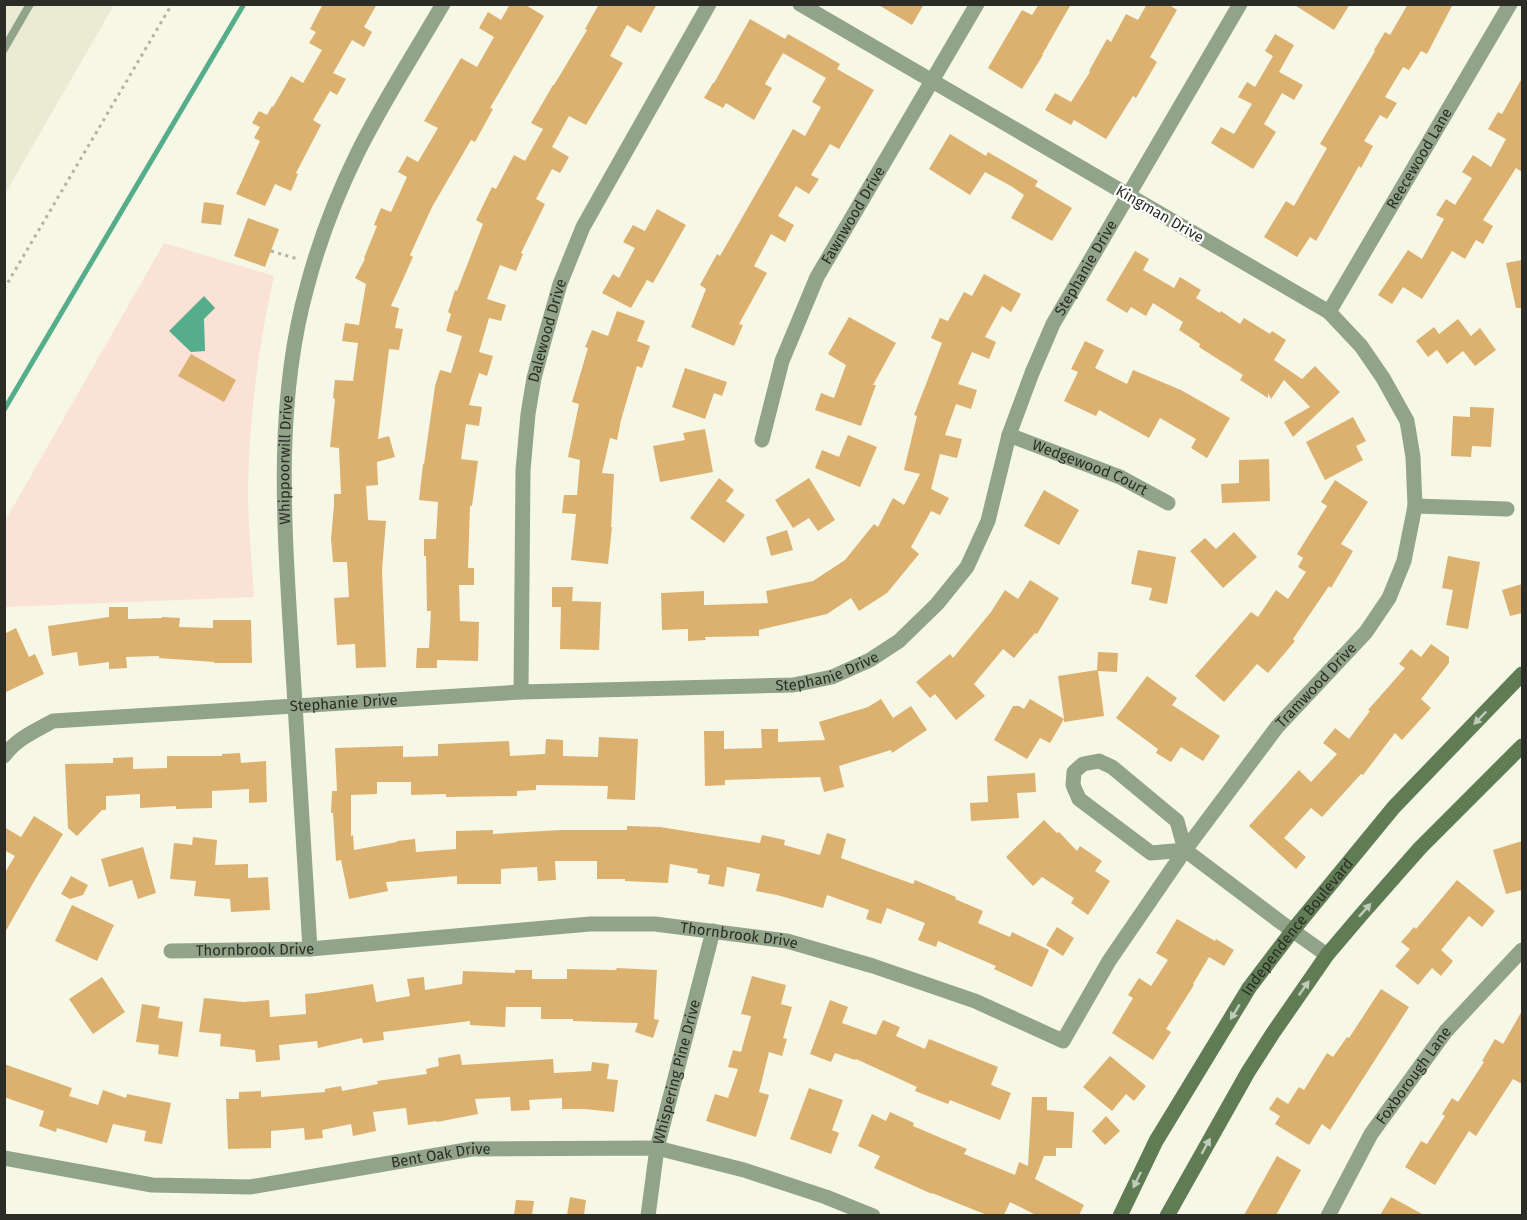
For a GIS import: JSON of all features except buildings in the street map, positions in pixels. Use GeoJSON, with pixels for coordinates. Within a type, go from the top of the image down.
{"type":"FeatureCollection","features":[{"type":"Feature","properties":{"kind":"main road","name":"Independence Boulevard"},"geometry":{"type":"LineString","coordinates":[[1120,1215],[1156,1141],[1249,988],[1293,930],[1394,807],[1522,675]]}},
{"type":"Feature","properties":{"kind":"main road"},"geometry":{"type":"LineString","coordinates":[[1167,1215],[1248,1072],[1327,955],[1420,848],[1522,746]]}},
{"type":"Feature","properties":{"kind":"street","name":"Whippoorwill Drive"},"geometry":{"type":"LineString","coordinates":[[310,949],[284,485],[286,400],[303,302],[335,203],[381,110],[442,4]]}},
{"type":"Feature","properties":{"kind":"street","name":"Dalewood Drive"},"geometry":{"type":"LineString","coordinates":[[521,692],[523,470],[528,414],[534,378],[545,337],[560,284],[583,226],[709,4]]}},
{"type":"Feature","properties":{"kind":"street","name":"Kingman Drive"},"geometry":{"type":"LineString","coordinates":[[800,4],[1329,312],[1361,346],[1383,378],[1407,421],[1413,457],[1415,506]]}},
{"type":"Feature","properties":{"kind":"street","name":"Fawnwood Drive"},"geometry":{"type":"LineString","coordinates":[[762,440],[782,361],[817,277],[977,4]]}},
{"type":"Feature","properties":{"kind":"street","name":"Stephanie Drive"},"geometry":{"type":"LineString","coordinates":[[4,756],[25,736],[53,721],[521,692],[793,685],[832,677],[870,660],[899,641],[937,604],[967,567],[988,521],[1009,435],[1053,324],[1240,4]]}},
{"type":"Feature","properties":{"kind":"street","name":"Reecewood Lane"},"geometry":{"type":"LineString","coordinates":[[1329,312],[1510,4]]}},
{"type":"Feature","properties":{"kind":"street","name":"Wedgewood Court"},"geometry":{"type":"LineString","coordinates":[[1009,435],[1120,477],[1168,503]]}},
{"type":"Feature","properties":{"kind":"street"},"geometry":{"type":"LineString","coordinates":[[1415,506],[1507,508]]}},
{"type":"Feature","properties":{"kind":"street","name":"Tramwood Drive"},"geometry":{"type":"LineString","coordinates":[[1185,850],[1277,727],[1366,633],[1389,598],[1404,561],[1415,506]]}},
{"type":"Feature","properties":{"kind":"street"},"geometry":{"type":"LineString","coordinates":[[1185,850],[1151,853],[1079,799],[1073,785],[1074,772],[1083,764],[1099,761],[1112,768],[1177,821],[1185,850],[1327,955]]}},
{"type":"Feature","properties":{"kind":"street","name":"Thornbrook Drive"},"geometry":{"type":"LineString","coordinates":[[171,951],[310,949],[590,924],[655,924],[788,941],[873,966],[975,1001],[1063,1041],[1109,961],[1185,850]]}},
{"type":"Feature","properties":{"kind":"street","name":"Whispering Pine Drive"},"geometry":{"type":"LineString","coordinates":[[648,1215],[657,1148],[713,932]]}},
{"type":"Feature","properties":{"kind":"street","name":"Foxborough Lane"},"geometry":{"type":"LineString","coordinates":[[1328,1215],[1371,1134],[1446,1031],[1522,950]]}},
{"type":"Feature","properties":{"kind":"street","name":"Bent Oak Drive"},"geometry":{"type":"LineString","coordinates":[[4,1158],[152,1185],[250,1187],[472,1149],[657,1148],[744,1170],[873,1215]]}},
{"type":"Feature","properties":{"kind":"lane"},"geometry":{"type":"LineString","coordinates":[[4,49],[30,4]]}},
{"type":"Feature","properties":{"kind":"path"},"geometry":{"type":"LineString","coordinates":[[4,289],[172,4]]}},
{"type":"Feature","properties":{"kind":"path"},"geometry":{"type":"LineString","coordinates":[[272,250],[314,264]]}},
{"type":"Feature","properties":{"kind":"shaded area"},"geometry":{"type":"Polygon","coordinates":[[[5,5],[114,5],[5,194],[5,5]]]}},
{"type":"Feature","properties":{"kind":"shaded area"},"geometry":{"type":"Polygon","coordinates":[[[164,243],[274,276],[263,329],[250,437],[248,504],[254,597],[5,607],[5,521],[164,243]]]}},
{"type":"Feature","properties":{"kind":"shaded area"},"geometry":{"type":"Polygon","coordinates":[[[204,296],[215,308],[204,319],[205,351],[191,352],[169,331],[204,296]]]}},
{"type":"Feature","properties":{"kind":"waterway"},"geometry":{"type":"LineString","coordinates":[[4,410],[244,4]]}}]}
